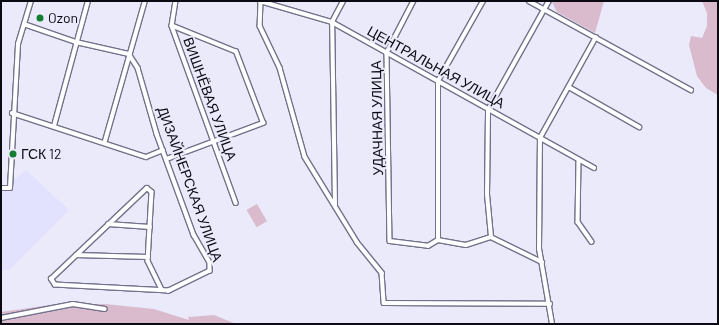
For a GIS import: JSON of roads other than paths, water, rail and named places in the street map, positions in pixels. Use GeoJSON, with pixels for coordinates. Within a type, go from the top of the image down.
{"type":"FeatureCollection","features":[{"type":"Feature","properties":{"kind":"street"},"geometry":{"type":"LineString","coordinates":[[1,188],[10,188],[12,112],[18,44],[31,1]]}},
{"type":"Feature","properties":{"kind":"street"},"geometry":{"type":"LineString","coordinates":[[54,126],[88,1]]}},
{"type":"Feature","properties":{"kind":"street"},"geometry":{"type":"LineString","coordinates":[[105,141],[129,54],[146,1]]}},
{"type":"Feature","properties":{"kind":"street","name":"ВИШНЁВАЯ УЛИЦА"},"geometry":{"type":"LineString","coordinates":[[176,1],[172,26],[236,203]]}},
{"type":"Feature","properties":{"kind":"street"},"geometry":{"type":"LineString","coordinates":[[261,1],[260,26],[280,68],[305,157],[334,206],[382,273],[384,303],[406,305],[474,301],[550,304]]}},
{"type":"Feature","properties":{"kind":"street","name":"ЦЕНТРАЛЬНАЯ УЛИЦА"},"geometry":{"type":"LineString","coordinates":[[261,1],[332,22],[594,168]]}},
{"type":"Feature","properties":{"kind":"street"},"geometry":{"type":"LineString","coordinates":[[334,206],[332,22],[343,1]]}},
{"type":"Feature","properties":{"kind":"street","name":"УДАЧНАЯ УЛИЦА"},"geometry":{"type":"LineString","coordinates":[[414,1],[387,53],[390,241],[428,246],[438,240]]}},
{"type":"Feature","properties":{"kind":"street"},"geometry":{"type":"LineString","coordinates":[[483,1],[438,81],[438,240],[466,245],[491,237],[542,262]]}},
{"type":"Feature","properties":{"kind":"street"},"geometry":{"type":"LineString","coordinates":[[529,1],[691,90]]}},
{"type":"Feature","properties":{"kind":"street"},"geometry":{"type":"LineString","coordinates":[[491,237],[487,195],[488,110],[549,1]]}},
{"type":"Feature","properties":{"kind":"street"},"geometry":{"type":"LineString","coordinates":[[24,24],[76,42],[129,54]]}},
{"type":"Feature","properties":{"kind":"street"},"geometry":{"type":"LineString","coordinates":[[167,159],[214,143],[263,123],[236,52],[172,26]]}},
{"type":"Feature","properties":{"kind":"street"},"geometry":{"type":"LineString","coordinates":[[552,324],[550,304],[539,249],[540,138],[596,37]]}},
{"type":"Feature","properties":{"kind":"street","name":"ДИЗАЙНЕРСКАЯ УЛИЦА"},"geometry":{"type":"LineString","coordinates":[[129,54],[138,68],[163,150],[194,235],[211,267],[182,286],[162,290]]}},
{"type":"Feature","properties":{"kind":"street"},"geometry":{"type":"LineString","coordinates":[[569,87],[639,128]]}},
{"type":"Feature","properties":{"kind":"street"},"geometry":{"type":"LineString","coordinates":[[12,112],[105,141],[146,157],[163,150]]}},
{"type":"Feature","properties":{"kind":"street"},"geometry":{"type":"LineString","coordinates":[[579,160],[578,222],[592,242]]}},
{"type":"Feature","properties":{"kind":"street"},"geometry":{"type":"LineString","coordinates":[[147,188],[152,192],[148,257],[162,290],[55,285],[51,280],[108,224],[147,188]]}},
{"type":"Feature","properties":{"kind":"street"},"geometry":{"type":"LineString","coordinates":[[108,224],[150,227]]}},
{"type":"Feature","properties":{"kind":"street"},"geometry":{"type":"LineString","coordinates":[[76,255],[148,257]]}},
{"type":"Feature","properties":{"kind":"street"},"geometry":{"type":"LineString","coordinates":[[1,318],[73,304],[105,309]]}},
{"type":"Feature","properties":{"kind":"place","name":"Ozon"},"geometry":{"type":"Point","coordinates":[40,18]}},
{"type":"Feature","properties":{"kind":"place","name":"ГСК 12"},"geometry":{"type":"Point","coordinates":[13,154]}}]}
